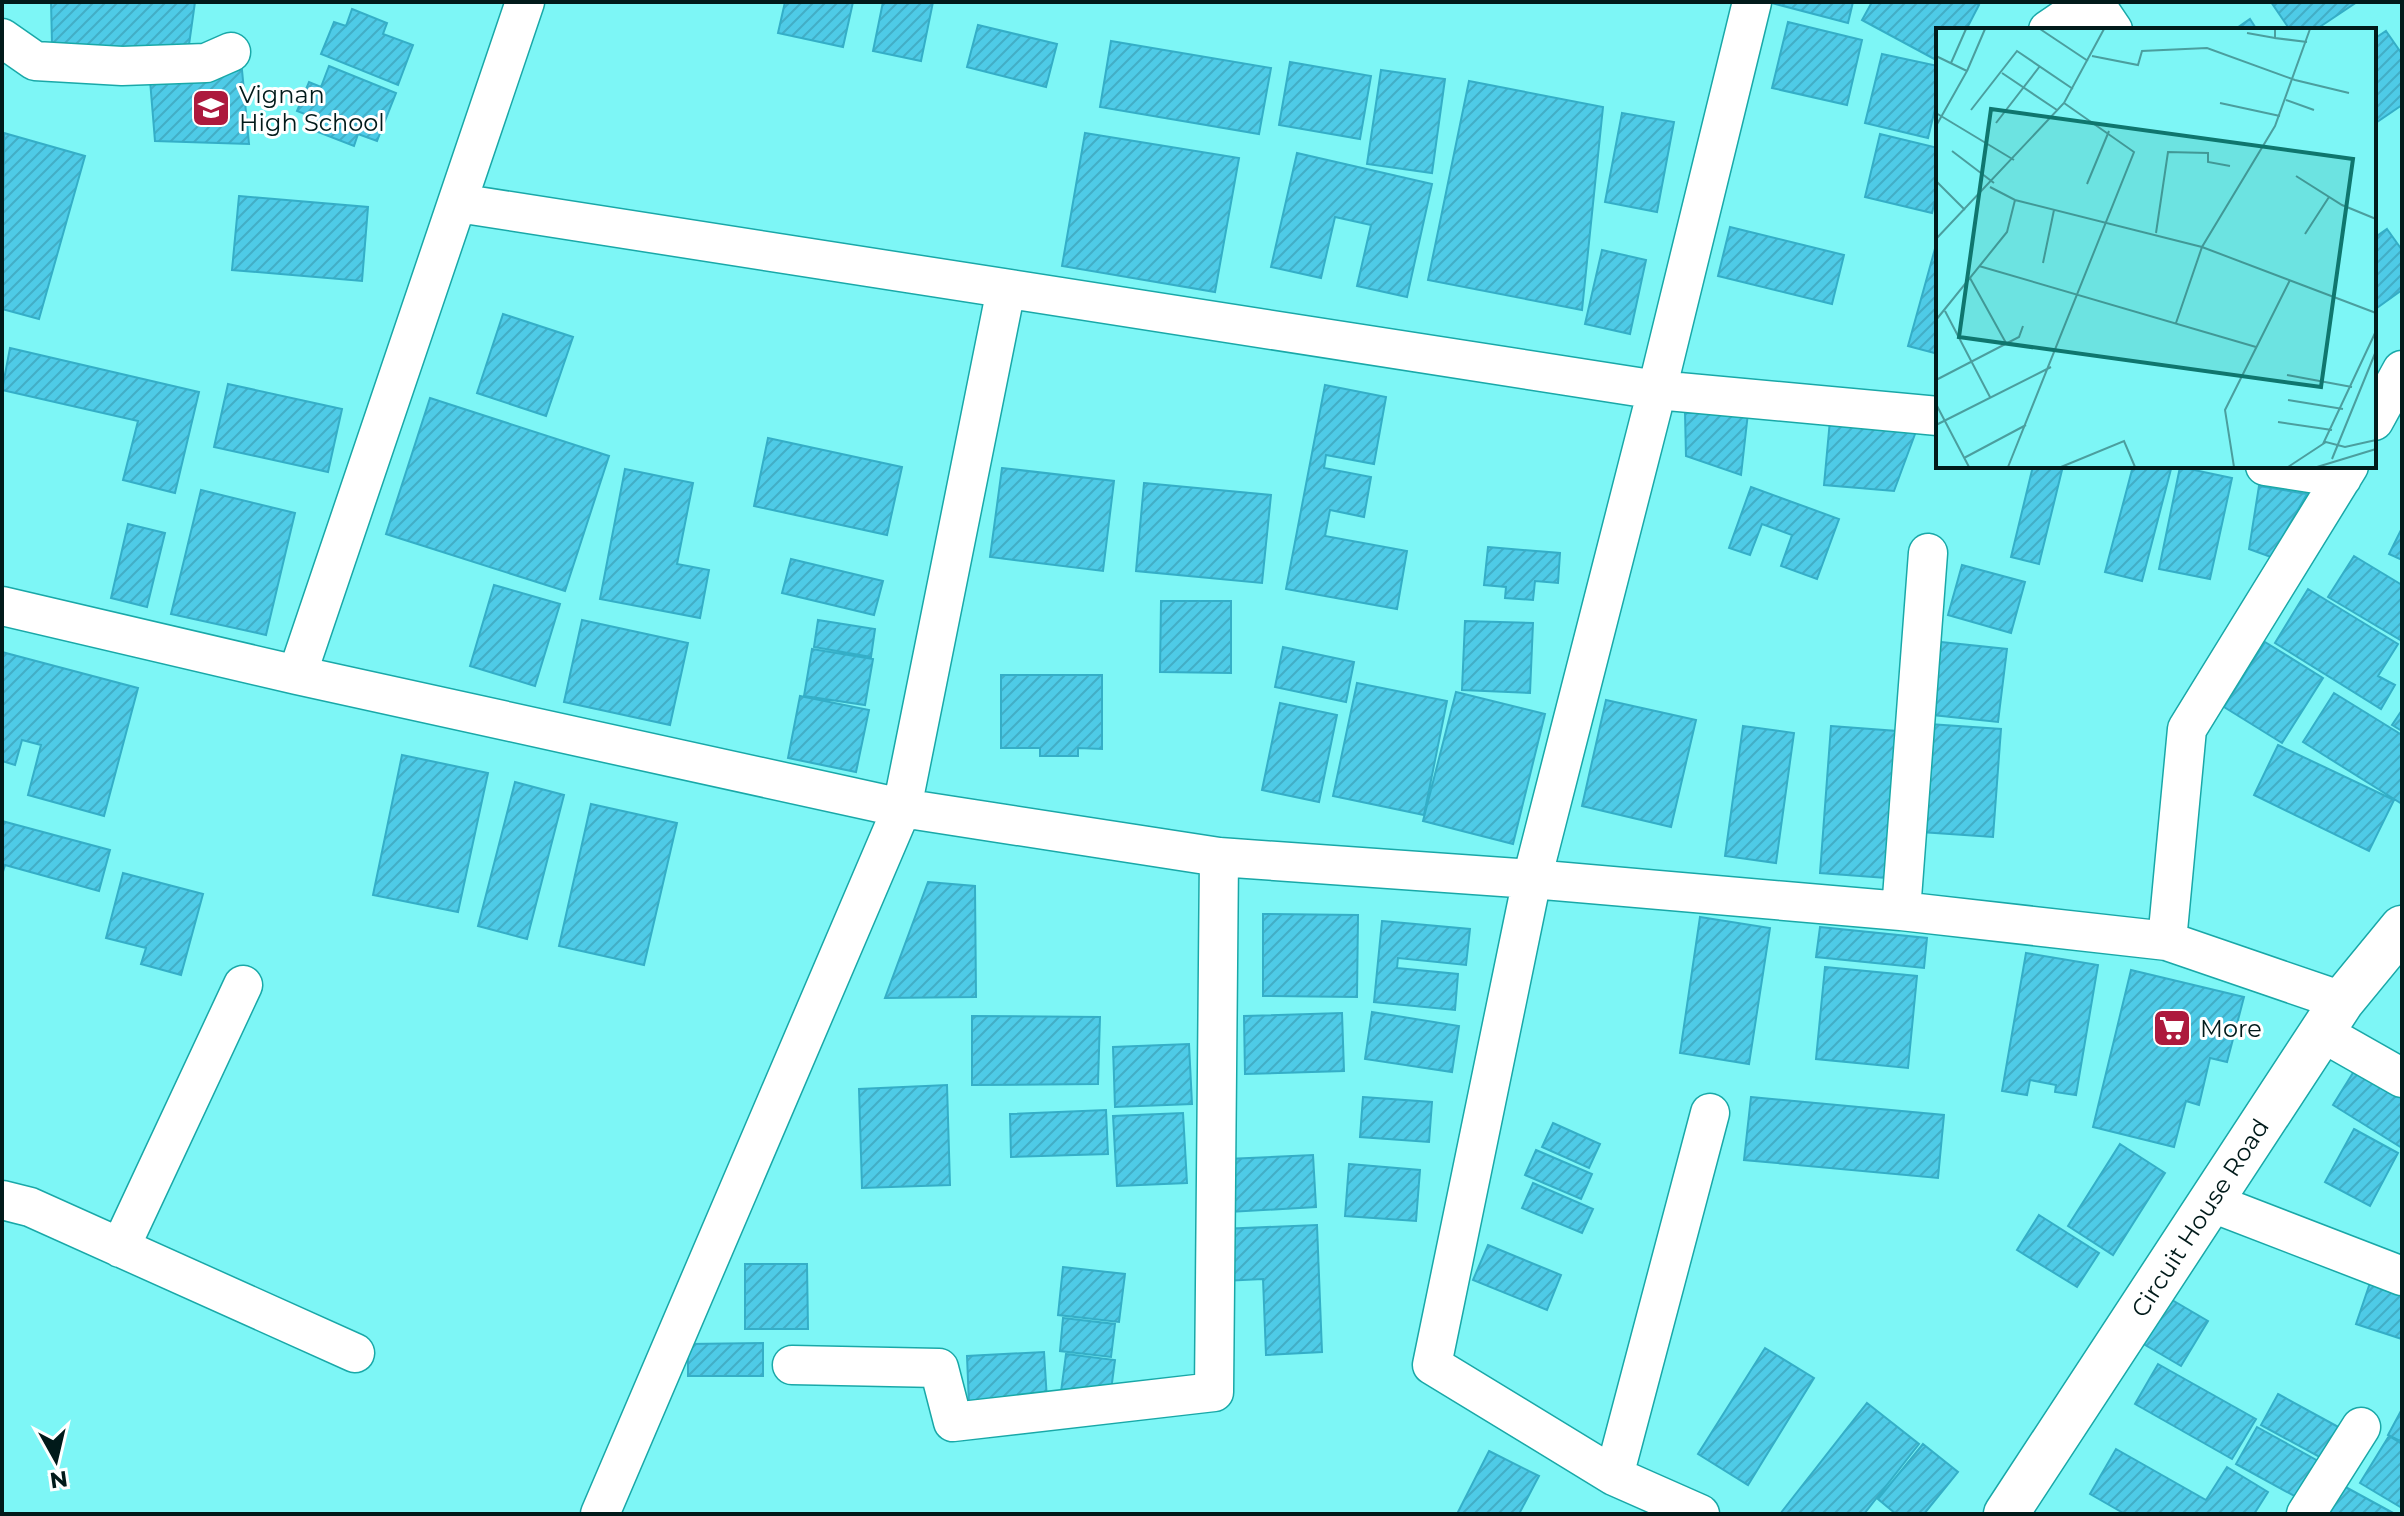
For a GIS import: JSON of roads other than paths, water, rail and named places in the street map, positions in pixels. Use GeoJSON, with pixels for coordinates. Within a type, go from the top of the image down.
{"type":"FeatureCollection","features":[{"type":"Feature","properties":{"kind":"street"},"geometry":{"type":"LineString","coordinates":[[297,675],[525,2]]}},
{"type":"Feature","properties":{"kind":"street"},"geometry":{"type":"LineString","coordinates":[[1700,1514],[1614,1476],[1432,1365],[1532,879],[1752,2]]}},
{"type":"Feature","properties":{"kind":"street"},"geometry":{"type":"LineString","coordinates":[[2051,28],[2091,2],[2111,28]]}},
{"type":"Feature","properties":{"kind":"street"},"geometry":{"type":"LineString","coordinates":[[2,38],[35,61],[122,66],[206,63],[231,52]]}},
{"type":"Feature","properties":{"kind":"street"},"geometry":{"type":"LineString","coordinates":[[458,203],[1657,390],[1936,416]]}},
{"type":"Feature","properties":{"kind":"street"},"geometry":{"type":"LineString","coordinates":[[600,1514],[902,808],[1006,289]]}},
{"type":"Feature","properties":{"kind":"street"},"geometry":{"type":"LineString","coordinates":[[2167,941],[2187,729],[2346,472],[2292,468]]}},
{"type":"Feature","properties":{"kind":"street"},"geometry":{"type":"LineString","coordinates":[[1901,911],[1928,553]]}},
{"type":"Feature","properties":{"kind":"street"},"geometry":{"type":"LineString","coordinates":[[2,606],[297,675],[902,808],[1219,857],[1532,879],[1901,911],[2167,941],[2332,1017],[2402,1078]]}},
{"type":"Feature","properties":{"kind":"street"},"geometry":{"type":"LineString","coordinates":[[792,1365],[939,1368],[953,1422],[1214,1392],[1219,857]]}},
{"type":"Feature","properties":{"kind":"street","name":"Circuit House Road"},"geometry":{"type":"LineString","coordinates":[[2006,1514],[2332,1017],[2402,928]]}},
{"type":"Feature","properties":{"kind":"street"},"geometry":{"type":"LineString","coordinates":[[120,1248],[243,985]]}},
{"type":"Feature","properties":{"kind":"street"},"geometry":{"type":"LineString","coordinates":[[1614,1476],[1710,1113]]}},
{"type":"Feature","properties":{"kind":"street"},"geometry":{"type":"LineString","coordinates":[[2,1200],[30,1207],[355,1353]]}},
{"type":"Feature","properties":{"kind":"street"},"geometry":{"type":"LineString","coordinates":[[2210,1202],[2402,1276]]}},
{"type":"Feature","properties":{"kind":"street"},"geometry":{"type":"LineString","coordinates":[[2306,1514],[2361,1427]]}},
{"type":"Feature","properties":{"kind":"place","name":"Vignan High School"},"geometry":{"type":"Point","coordinates":[211,108]}},
{"type":"Feature","properties":{"kind":"place","name":"More"},"geometry":{"type":"Point","coordinates":[2172,1028]}}]}
